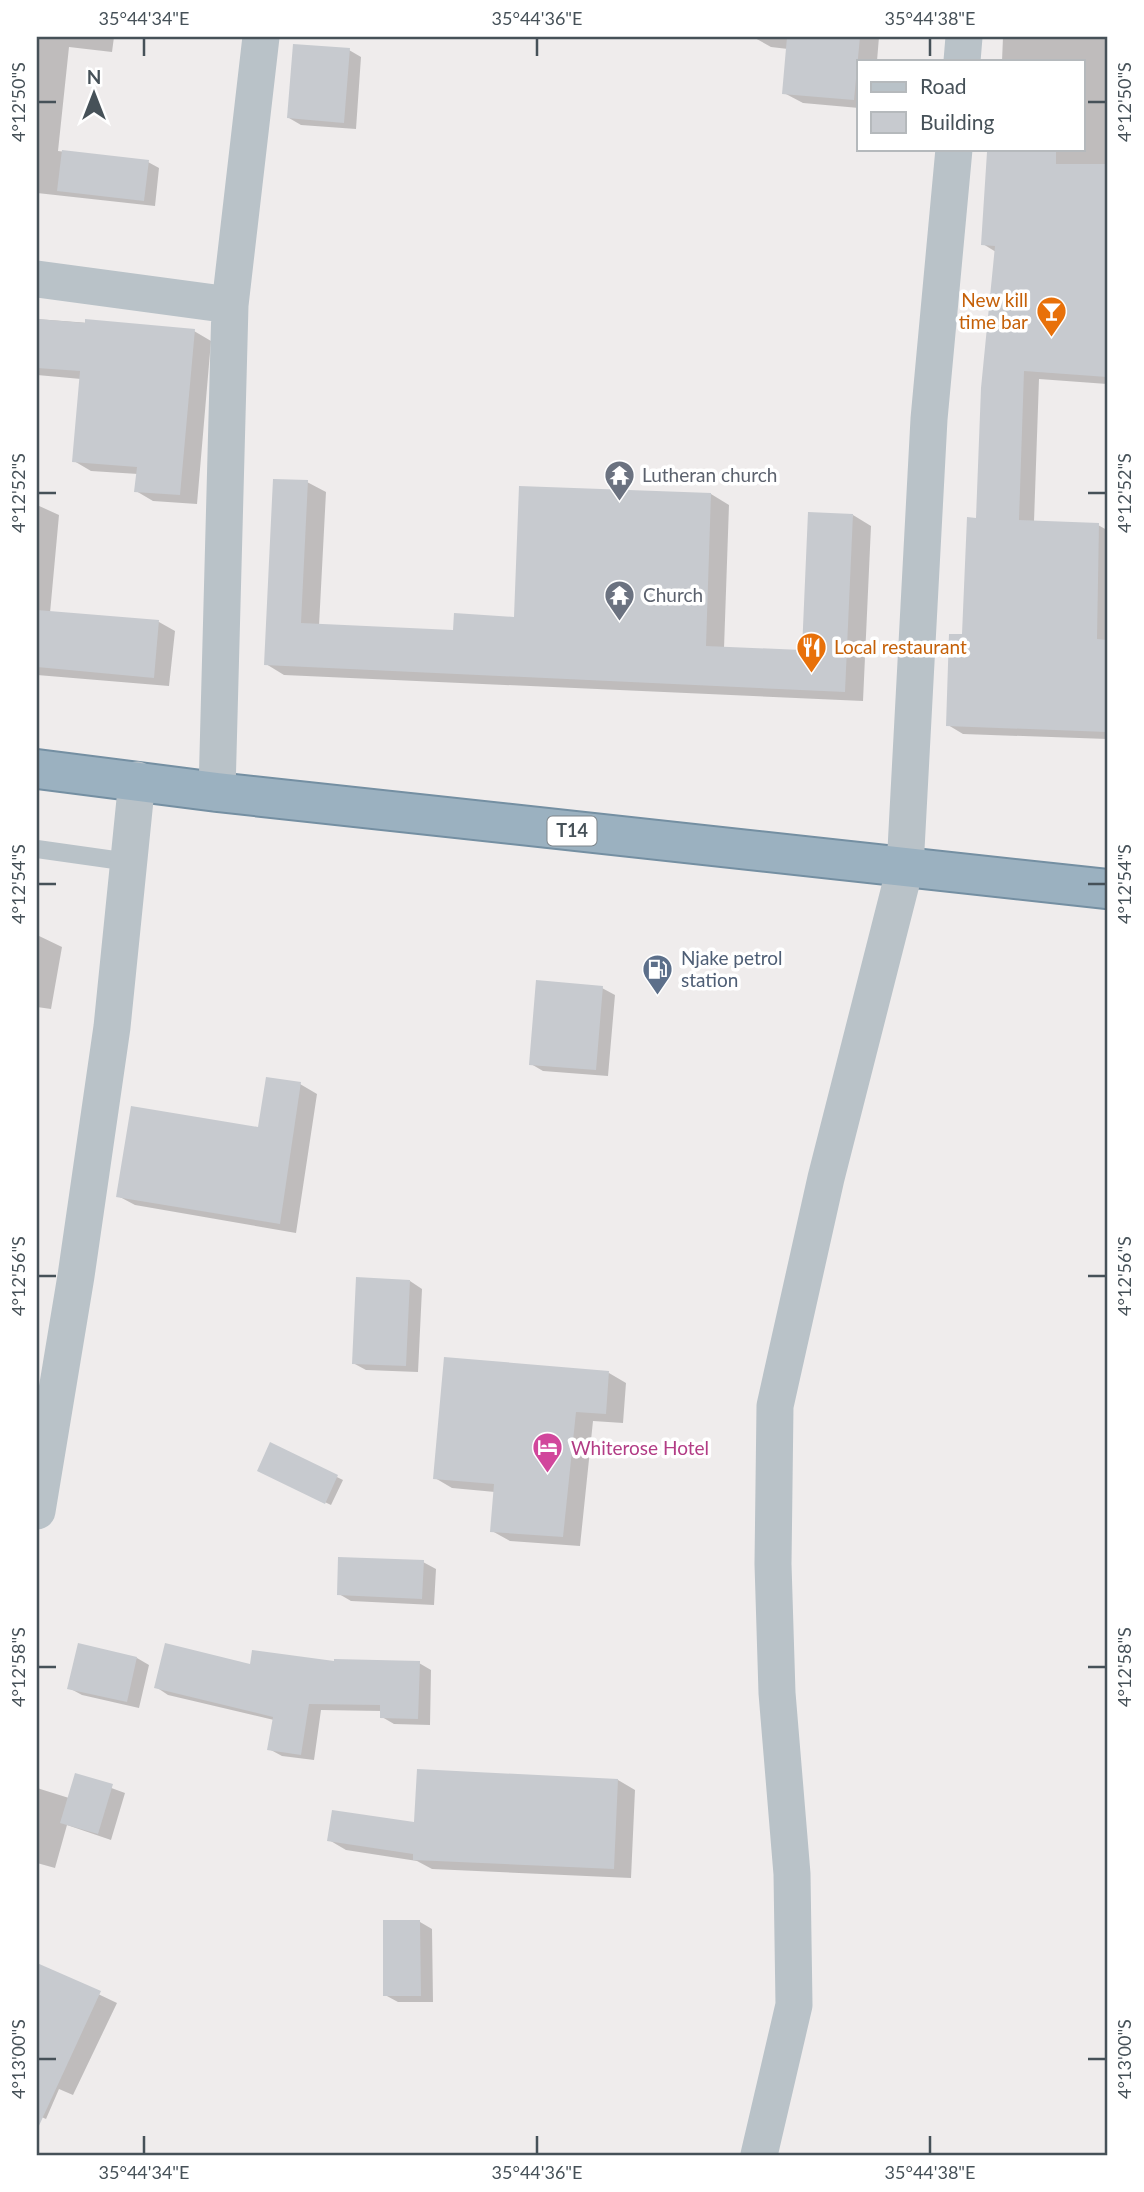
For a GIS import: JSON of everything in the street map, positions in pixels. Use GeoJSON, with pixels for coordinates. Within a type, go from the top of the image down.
{"type":"FeatureCollection","features":[{"type":"Feature","properties":{"kind":"highway","name":"T14"},"geometry":{"type":"LineString","coordinates":[[37,769],[217,792],[1107,889]]}},
{"type":"Feature","properties":{"kind":"street"},"geometry":{"type":"LineString","coordinates":[[217,792],[230,304],[261,37]]}},
{"type":"Feature","properties":{"kind":"street"},"geometry":{"type":"LineString","coordinates":[[962,60],[964,37]]}},
{"type":"Feature","properties":{"kind":"street"},"geometry":{"type":"LineString","coordinates":[[759,2155],[794,2005],[792,1874],[777,1693],[774,1616],[775,1406],[826,1178],[905,868],[929,419],[954,150]]}},
{"type":"Feature","properties":{"kind":"street"},"geometry":{"type":"LineString","coordinates":[[37,279],[230,304]]}},
{"type":"Feature","properties":{"kind":"street"},"geometry":{"type":"LineString","coordinates":[[37,1511],[110,1041],[137,780]]}},
{"type":"Feature","properties":{"kind":"lane"},"geometry":{"type":"LineString","coordinates":[[37,849],[129,862]]}},
{"type":"Feature","properties":{"kind":"building"},"geometry":{"type":"Polygon","coordinates":[[[787,37],[860,37],[854,100],[782,94],[787,37]]]}},
{"type":"Feature","properties":{"kind":"building"},"geometry":{"type":"Polygon","coordinates":[[[293,44],[350,48],[344,123],[287,118],[293,44]]]}},
{"type":"Feature","properties":{"kind":"building"},"geometry":{"type":"Polygon","coordinates":[[[62,150],[149,160],[144,201],[57,191],[62,150]]]}},
{"type":"Feature","properties":{"kind":"building"},"geometry":{"type":"Polygon","coordinates":[[[1056,150],[1056,164],[1107,164],[1107,377],[1024,371],[1019,520],[1099,523],[1097,639],[1107,640],[1107,732],[946,726],[949,634],[962,634],[967,517],[976,518],[981,388],[995,246],[981,245],[987,152],[1056,150]]]}},
{"type":"Feature","properties":{"kind":"building"},"geometry":{"type":"Polygon","coordinates":[[[37,319],[85,323],[85,319],[195,329],[180,495],[134,492],[137,467],[72,462],[80,371],[37,368],[37,319]]]}},
{"type":"Feature","properties":{"kind":"building"},"geometry":{"type":"Polygon","coordinates":[[[273,479],[308,480],[301,623],[453,630],[454,613],[514,617],[519,486],[711,493],[706,646],[802,650],[808,512],[853,514],[845,692],[264,665],[273,479]]]}},
{"type":"Feature","properties":{"kind":"building"},"geometry":{"type":"Polygon","coordinates":[[[37,610],[159,620],[154,678],[37,667],[37,610]]]}},
{"type":"Feature","properties":{"kind":"building"},"geometry":{"type":"Polygon","coordinates":[[[536,980],[603,986],[596,1070],[529,1065],[536,980]]]}},
{"type":"Feature","properties":{"kind":"building"},"geometry":{"type":"Polygon","coordinates":[[[266,1077],[301,1082],[280,1224],[116,1197],[131,1106],[258,1127],[266,1077]]]}},
{"type":"Feature","properties":{"kind":"building"},"geometry":{"type":"Polygon","coordinates":[[[356,1277],[410,1280],[406,1366],[352,1364],[356,1277]]]}},
{"type":"Feature","properties":{"kind":"building"},"geometry":{"type":"Polygon","coordinates":[[[444,1357],[609,1371],[606,1414],[576,1412],[563,1537],[490,1532],[494,1484],[433,1479],[444,1357]]]}},
{"type":"Feature","properties":{"kind":"building"},"geometry":{"type":"Polygon","coordinates":[[[270,1442],[338,1475],[325,1504],[257,1471],[270,1442]]]}},
{"type":"Feature","properties":{"kind":"building"},"geometry":{"type":"Polygon","coordinates":[[[338,1557],[424,1560],[422,1599],[337,1595],[338,1557]]]}},
{"type":"Feature","properties":{"kind":"building"},"geometry":{"type":"Polygon","coordinates":[[[78,1643],[137,1657],[127,1702],[67,1689],[78,1643]]]}},
{"type":"Feature","properties":{"kind":"building"},"geometry":{"type":"Polygon","coordinates":[[[165,1643],[250,1664],[252,1650],[334,1661],[420,1661],[418,1719],[380,1718],[380,1705],[309,1704],[301,1755],[267,1750],[273,1717],[154,1688],[165,1643]]]}},
{"type":"Feature","properties":{"kind":"building"},"geometry":{"type":"Polygon","coordinates":[[[417,1769],[618,1779],[614,1869],[413,1860],[413,1854],[327,1841],[332,1810],[414,1822],[417,1769]]]}},
{"type":"Feature","properties":{"kind":"building"},"geometry":{"type":"Polygon","coordinates":[[[75,1773],[113,1784],[98,1834],[60,1823],[75,1773]]]}},
{"type":"Feature","properties":{"kind":"building"},"geometry":{"type":"Polygon","coordinates":[[[383,1920],[420,1920],[421,1996],[383,1996],[383,1920]]]}},
{"type":"Feature","properties":{"kind":"building"},"geometry":{"type":"Polygon","coordinates":[[[37,1963],[101,1991],[37,2130],[37,1963]]]}},
{"type":"Feature","properties":{"kind":"place","name":"New kill time bar"},"geometry":{"type":"Point","coordinates":[1051,338]}},
{"type":"Feature","properties":{"kind":"place","name":"Lutheran church"},"geometry":{"type":"Point","coordinates":[619,502]}},
{"type":"Feature","properties":{"kind":"place","name":"Church"},"geometry":{"type":"Point","coordinates":[620,622]}},
{"type":"Feature","properties":{"kind":"place","name":"Local restaurant"},"geometry":{"type":"Point","coordinates":[811,674]}},
{"type":"Feature","properties":{"kind":"place","name":"Njake petrol station"},"geometry":{"type":"Point","coordinates":[658,996]}},
{"type":"Feature","properties":{"kind":"place","name":"Whiterose Hotel"},"geometry":{"type":"Point","coordinates":[548,1475]}}]}
